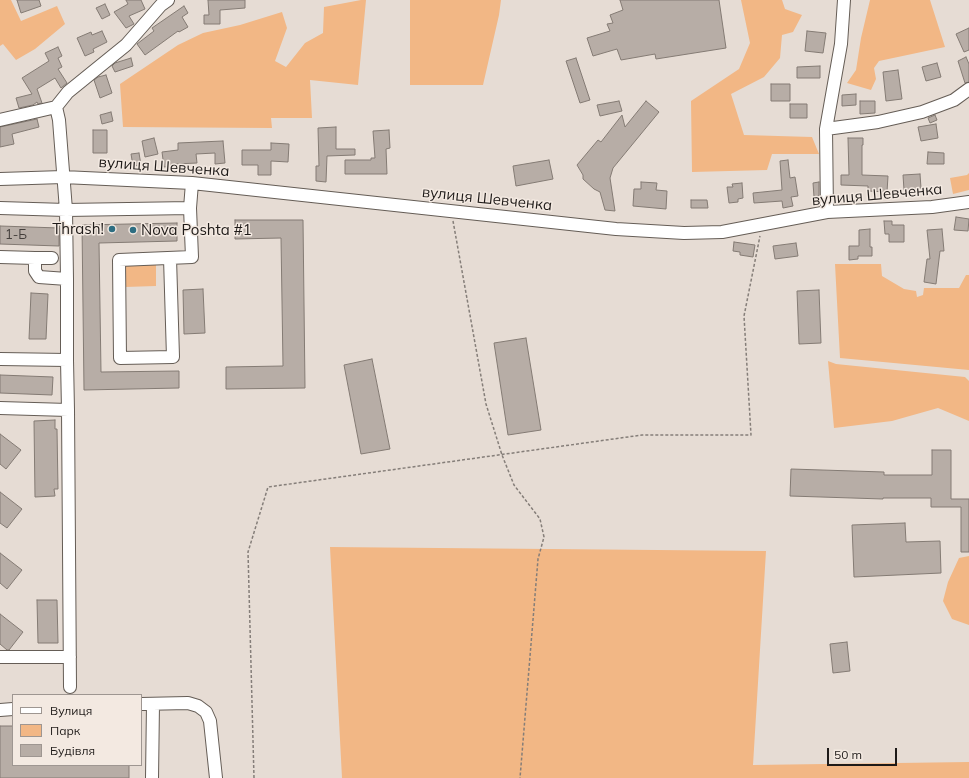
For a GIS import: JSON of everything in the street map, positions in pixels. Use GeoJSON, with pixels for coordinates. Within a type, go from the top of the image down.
{"type":"FeatureCollection","features":[{"type":"Feature","properties":{"kind":"street"},"geometry":{"type":"LineString","coordinates":[[0,120],[56,108],[68,92],[126,45],[161,5],[168,0]]}},
{"type":"Feature","properties":{"kind":"street"},"geometry":{"type":"LineString","coordinates":[[827,212],[826,129],[841,44],[844,0]]}},
{"type":"Feature","properties":{"kind":"street"},"geometry":{"type":"LineString","coordinates":[[826,129],[878,122],[922,112],[954,100],[969,89]]}},
{"type":"Feature","properties":{"kind":"street"},"geometry":{"type":"LineString","coordinates":[[56,108],[59,120],[66,210],[68,279],[67,360],[70,687]]}},
{"type":"Feature","properties":{"kind":"street","name":"вулиця Шевченка"},"geometry":{"type":"LineString","coordinates":[[0,179],[63,176],[192,183],[616,229],[684,233],[722,232],[827,212],[932,207],[969,202]]}},
{"type":"Feature","properties":{"kind":"street"},"geometry":{"type":"LineString","coordinates":[[170,258],[173,357],[120,358],[119,260],[192,257],[190,208],[192,183]]}},
{"type":"Feature","properties":{"kind":"street"},"geometry":{"type":"LineString","coordinates":[[0,208],[66,210],[190,208]]}},
{"type":"Feature","properties":{"kind":"street"},"geometry":{"type":"LineString","coordinates":[[0,257],[52,258]]}},
{"type":"Feature","properties":{"kind":"street"},"geometry":{"type":"LineString","coordinates":[[35,258],[35,271],[39,277],[68,279]]}},
{"type":"Feature","properties":{"kind":"street"},"geometry":{"type":"LineString","coordinates":[[0,359],[67,360]]}},
{"type":"Feature","properties":{"kind":"street"},"geometry":{"type":"LineString","coordinates":[[0,408],[68,410]]}},
{"type":"Feature","properties":{"kind":"street"},"geometry":{"type":"LineString","coordinates":[[0,657],[70,657]]}},
{"type":"Feature","properties":{"kind":"street"},"geometry":{"type":"LineString","coordinates":[[142,704],[188,703],[198,706],[206,712],[210,721],[216,778]]}},
{"type":"Feature","properties":{"kind":"street"},"geometry":{"type":"LineString","coordinates":[[152,778],[153,704]]}},
{"type":"Feature","properties":{"kind":"street"},"geometry":{"type":"LineString","coordinates":[[0,710],[12,709]]}},
{"type":"Feature","properties":{"kind":"path"},"geometry":{"type":"LineString","coordinates":[[452,212],[486,404],[502,455],[514,485],[540,519],[544,536],[538,559],[520,778]]}},
{"type":"Feature","properties":{"kind":"path"},"geometry":{"type":"LineString","coordinates":[[254,778],[248,552],[268,487],[642,435],[751,435],[744,316],[762,224]]}},
{"type":"Feature","properties":{"kind":"green space"},"geometry":{"type":"Polygon","coordinates":[[[0,0],[11,0],[21,21],[57,6],[65,24],[35,49],[16,60],[3,44],[0,46],[0,0]]]}},
{"type":"Feature","properties":{"kind":"green space"},"geometry":{"type":"Polygon","coordinates":[[[366,0],[358,85],[310,80],[312,118],[271,118],[272,128],[123,127],[120,84],[178,45],[203,33],[240,25],[282,12],[287,28],[275,61],[286,67],[305,43],[323,33],[324,7],[366,0]]]}},
{"type":"Feature","properties":{"kind":"green space"},"geometry":{"type":"Polygon","coordinates":[[[410,0],[501,0],[483,85],[410,85],[410,0]]]}},
{"type":"Feature","properties":{"kind":"green space"},"geometry":{"type":"Polygon","coordinates":[[[741,0],[782,0],[785,9],[802,15],[793,32],[782,35],[780,58],[764,77],[731,94],[744,135],[812,137],[819,154],[772,154],[767,170],[692,172],[691,101],[739,69],[750,43],[741,0]]]}},
{"type":"Feature","properties":{"kind":"green space"},"geometry":{"type":"Polygon","coordinates":[[[870,0],[930,0],[945,47],[879,61],[874,68],[876,79],[871,90],[847,83],[856,70],[861,38],[870,0]]]}},
{"type":"Feature","properties":{"kind":"green space"},"geometry":{"type":"Polygon","coordinates":[[[969,173],[969,190],[953,194],[950,178],[967,175],[969,173]]]}},
{"type":"Feature","properties":{"kind":"green space"},"geometry":{"type":"Polygon","coordinates":[[[125,264],[156,264],[156,286],[125,287],[125,264]]]}},
{"type":"Feature","properties":{"kind":"green space"},"geometry":{"type":"Polygon","coordinates":[[[835,264],[881,264],[882,276],[904,289],[916,291],[917,297],[923,295],[924,288],[959,288],[966,275],[969,275],[969,370],[840,358],[835,264]]]}},
{"type":"Feature","properties":{"kind":"green space"},"geometry":{"type":"Polygon","coordinates":[[[828,361],[836,364],[965,377],[969,381],[969,421],[938,408],[892,421],[834,428],[828,361]]]}},
{"type":"Feature","properties":{"kind":"green space"},"geometry":{"type":"Polygon","coordinates":[[[330,547],[766,551],[753,765],[969,762],[969,778],[342,778],[330,547]]]}},
{"type":"Feature","properties":{"kind":"green space"},"geometry":{"type":"Polygon","coordinates":[[[969,556],[969,625],[952,619],[943,601],[948,582],[959,558],[969,556]]]}},
{"type":"Feature","properties":{"kind":"building"},"geometry":{"type":"Polygon","coordinates":[[[17,0],[39,0],[41,6],[21,13],[17,0]]]}},
{"type":"Feature","properties":{"kind":"building"},"geometry":{"type":"Polygon","coordinates":[[[126,0],[141,0],[145,9],[129,16],[134,24],[126,28],[114,12],[128,4],[126,0]]]}},
{"type":"Feature","properties":{"kind":"building"},"geometry":{"type":"Polygon","coordinates":[[[208,0],[245,0],[245,8],[220,10],[220,24],[204,24],[204,15],[209,15],[208,0]]]}},
{"type":"Feature","properties":{"kind":"building"},"geometry":{"type":"Polygon","coordinates":[[[620,0],[719,0],[726,48],[656,59],[655,54],[621,60],[617,49],[593,56],[587,38],[610,31],[607,24],[613,23],[610,15],[623,10],[620,0]]]}},
{"type":"Feature","properties":{"kind":"building"},"geometry":{"type":"Polygon","coordinates":[[[105,4],[110,15],[102,19],[96,8],[105,4]]]}},
{"type":"Feature","properties":{"kind":"building"},"geometry":{"type":"Polygon","coordinates":[[[184,6],[188,13],[182,17],[188,27],[179,32],[178,31],[145,55],[137,44],[154,31],[152,28],[184,6]]]}},
{"type":"Feature","properties":{"kind":"building"},"geometry":{"type":"Polygon","coordinates":[[[969,28],[969,50],[964,52],[956,34],[969,28]]]}},
{"type":"Feature","properties":{"kind":"building"},"geometry":{"type":"Polygon","coordinates":[[[102,31],[107,42],[93,49],[94,52],[85,56],[77,38],[91,32],[92,35],[102,31]]]}},
{"type":"Feature","properties":{"kind":"building"},"geometry":{"type":"Polygon","coordinates":[[[807,31],[826,33],[823,53],[805,51],[807,31]]]}},
{"type":"Feature","properties":{"kind":"building"},"geometry":{"type":"Polygon","coordinates":[[[58,47],[62,56],[58,58],[62,67],[58,69],[67,83],[61,88],[55,78],[37,89],[42,103],[38,104],[37,102],[33,105],[19,108],[16,98],[32,94],[22,78],[49,61],[45,53],[58,47]]]}},
{"type":"Feature","properties":{"kind":"building"},"geometry":{"type":"Polygon","coordinates":[[[966,57],[969,64],[969,82],[965,83],[958,61],[966,57]]]}},
{"type":"Feature","properties":{"kind":"building"},"geometry":{"type":"Polygon","coordinates":[[[131,58],[133,66],[115,72],[112,66],[115,63],[131,58]]]}},
{"type":"Feature","properties":{"kind":"building"},"geometry":{"type":"Polygon","coordinates":[[[576,58],[590,100],[580,103],[566,61],[576,58]]]}},
{"type":"Feature","properties":{"kind":"building"},"geometry":{"type":"Polygon","coordinates":[[[937,63],[941,77],[926,81],[922,67],[937,63]]]}},
{"type":"Feature","properties":{"kind":"building"},"geometry":{"type":"Polygon","coordinates":[[[820,66],[820,78],[797,78],[797,67],[820,66]]]}},
{"type":"Feature","properties":{"kind":"building"},"geometry":{"type":"Polygon","coordinates":[[[898,70],[902,99],[886,101],[883,72],[898,70]]]}},
{"type":"Feature","properties":{"kind":"building"},"geometry":{"type":"Polygon","coordinates":[[[106,75],[112,93],[100,98],[94,80],[98,77],[106,75]]]}},
{"type":"Feature","properties":{"kind":"building"},"geometry":{"type":"Polygon","coordinates":[[[771,84],[790,84],[790,101],[771,101],[771,84]]]}},
{"type":"Feature","properties":{"kind":"building"},"geometry":{"type":"Polygon","coordinates":[[[856,94],[856,105],[842,106],[842,95],[856,94]]]}},
{"type":"Feature","properties":{"kind":"building"},"geometry":{"type":"Polygon","coordinates":[[[619,101],[622,111],[600,116],[597,105],[619,101]]]}},
{"type":"Feature","properties":{"kind":"building"},"geometry":{"type":"Polygon","coordinates":[[[646,101],[659,112],[613,168],[610,178],[615,211],[605,210],[600,192],[594,189],[583,179],[583,175],[577,165],[598,140],[601,142],[622,115],[625,127],[646,101]]]}},
{"type":"Feature","properties":{"kind":"building"},"geometry":{"type":"Polygon","coordinates":[[[860,101],[875,101],[875,113],[860,114],[860,101]]]}},
{"type":"Feature","properties":{"kind":"building"},"geometry":{"type":"Polygon","coordinates":[[[790,104],[807,104],[807,118],[790,118],[790,104]]]}},
{"type":"Feature","properties":{"kind":"building"},"geometry":{"type":"Polygon","coordinates":[[[111,112],[113,121],[102,124],[100,115],[111,112]]]}},
{"type":"Feature","properties":{"kind":"building"},"geometry":{"type":"Polygon","coordinates":[[[935,115],[937,120],[930,123],[928,118],[935,115]]]}},
{"type":"Feature","properties":{"kind":"building"},"geometry":{"type":"Polygon","coordinates":[[[37,119],[39,127],[12,134],[14,144],[0,147],[0,127],[37,119]]]}},
{"type":"Feature","properties":{"kind":"building"},"geometry":{"type":"Polygon","coordinates":[[[936,124],[938,138],[921,141],[918,127],[936,124]]]}},
{"type":"Feature","properties":{"kind":"building"},"geometry":{"type":"Polygon","coordinates":[[[336,127],[336,149],[355,149],[355,155],[327,156],[326,182],[316,181],[316,166],[319,166],[318,128],[336,127]]]}},
{"type":"Feature","properties":{"kind":"building"},"geometry":{"type":"Polygon","coordinates":[[[93,130],[107,130],[107,153],[93,153],[93,130]]]}},
{"type":"Feature","properties":{"kind":"building"},"geometry":{"type":"Polygon","coordinates":[[[389,130],[390,148],[386,149],[387,174],[345,174],[345,160],[371,160],[371,158],[375,158],[373,131],[389,130]]]}},
{"type":"Feature","properties":{"kind":"building"},"geometry":{"type":"Polygon","coordinates":[[[154,138],[158,154],[145,157],[142,141],[154,138]]]}},
{"type":"Feature","properties":{"kind":"building"},"geometry":{"type":"Polygon","coordinates":[[[848,138],[863,138],[862,175],[888,176],[887,192],[868,191],[868,186],[841,185],[841,175],[849,175],[848,138]]]}},
{"type":"Feature","properties":{"kind":"building"},"geometry":{"type":"Polygon","coordinates":[[[223,141],[225,163],[215,164],[215,153],[196,154],[197,163],[175,164],[175,166],[164,167],[162,152],[178,150],[178,143],[223,141]]]}},
{"type":"Feature","properties":{"kind":"building"},"geometry":{"type":"Polygon","coordinates":[[[271,143],[289,144],[288,162],[271,161],[271,175],[258,175],[258,165],[242,165],[242,150],[271,150],[271,143]]]}},
{"type":"Feature","properties":{"kind":"building"},"geometry":{"type":"Polygon","coordinates":[[[928,152],[944,153],[944,164],[927,164],[928,152]]]}},
{"type":"Feature","properties":{"kind":"building"},"geometry":{"type":"Polygon","coordinates":[[[139,153],[141,165],[133,166],[131,154],[139,153]]]}},
{"type":"Feature","properties":{"kind":"building"},"geometry":{"type":"Polygon","coordinates":[[[549,160],[553,179],[516,186],[513,166],[549,160]]]}},
{"type":"Feature","properties":{"kind":"building"},"geometry":{"type":"Polygon","coordinates":[[[788,160],[790,178],[795,177],[798,196],[791,197],[793,206],[783,208],[782,201],[754,203],[753,193],[782,190],[780,161],[788,160]]]}},
{"type":"Feature","properties":{"kind":"building"},"geometry":{"type":"Polygon","coordinates":[[[920,174],[921,188],[917,188],[918,193],[910,193],[910,190],[904,190],[903,175],[920,174]]]}},
{"type":"Feature","properties":{"kind":"building"},"geometry":{"type":"Polygon","coordinates":[[[641,182],[657,183],[656,190],[667,191],[666,209],[633,206],[634,189],[641,189],[641,182]]]}},
{"type":"Feature","properties":{"kind":"building"},"geometry":{"type":"Polygon","coordinates":[[[819,182],[819,196],[814,197],[813,183],[819,182]]]}},
{"type":"Feature","properties":{"kind":"building"},"geometry":{"type":"Polygon","coordinates":[[[742,183],[743,198],[738,199],[738,202],[729,203],[727,187],[733,187],[732,184],[742,183]]]}},
{"type":"Feature","properties":{"kind":"building"},"geometry":{"type":"Polygon","coordinates":[[[691,200],[707,200],[708,208],[691,208],[691,200]]]}},
{"type":"Feature","properties":{"kind":"building"},"geometry":{"type":"Polygon","coordinates":[[[956,217],[969,219],[968,231],[954,230],[956,217]]]}},
{"type":"Feature","properties":{"kind":"building"},"geometry":{"type":"Polygon","coordinates":[[[235,220],[303,220],[305,388],[226,389],[226,367],[283,366],[281,238],[235,239],[235,220]]]}},
{"type":"Feature","properties":{"kind":"building"},"geometry":{"type":"Polygon","coordinates":[[[884,221],[892,221],[892,225],[904,225],[904,242],[889,242],[889,234],[885,234],[884,221]]]}},
{"type":"Feature","properties":{"kind":"building"},"geometry":{"type":"Polygon","coordinates":[[[177,223],[177,241],[99,243],[101,372],[179,371],[179,388],[84,390],[82,225],[177,223]]]}},
{"type":"Feature","properties":{"kind":"building"},"geometry":{"type":"Polygon","coordinates":[[[0,226],[59,228],[59,246],[0,244],[0,226]]]}},
{"type":"Feature","properties":{"kind":"building"},"geometry":{"type":"Polygon","coordinates":[[[870,229],[870,247],[872,247],[872,256],[858,256],[858,259],[849,260],[849,246],[859,246],[859,230],[870,229]]]}},
{"type":"Feature","properties":{"kind":"building"},"geometry":{"type":"Polygon","coordinates":[[[942,229],[944,251],[940,251],[936,284],[924,282],[927,259],[930,259],[927,230],[942,229]]]}},
{"type":"Feature","properties":{"kind":"building"},"geometry":{"type":"Polygon","coordinates":[[[734,242],[755,245],[753,257],[740,255],[740,252],[733,251],[734,242]]]}},
{"type":"Feature","properties":{"kind":"building"},"geometry":{"type":"Polygon","coordinates":[[[796,243],[798,256],[775,259],[773,246],[796,243]]]}},
{"type":"Feature","properties":{"kind":"building"},"geometry":{"type":"Polygon","coordinates":[[[203,289],[205,333],[184,334],[183,290],[203,289]]]}},
{"type":"Feature","properties":{"kind":"building"},"geometry":{"type":"Polygon","coordinates":[[[819,290],[821,343],[799,344],[797,291],[819,290]]]}},
{"type":"Feature","properties":{"kind":"building"},"geometry":{"type":"Polygon","coordinates":[[[31,293],[48,294],[46,339],[29,339],[31,293]]]}},
{"type":"Feature","properties":{"kind":"building"},"geometry":{"type":"Polygon","coordinates":[[[526,338],[541,430],[508,435],[494,343],[526,338]]]}},
{"type":"Feature","properties":{"kind":"building"},"geometry":{"type":"Polygon","coordinates":[[[372,359],[390,449],[361,454],[344,365],[372,359]]]}},
{"type":"Feature","properties":{"kind":"building"},"geometry":{"type":"Polygon","coordinates":[[[0,375],[53,377],[52,395],[0,393],[0,375]]]}},
{"type":"Feature","properties":{"kind":"building"},"geometry":{"type":"Polygon","coordinates":[[[55,420],[55,429],[57,429],[58,489],[54,489],[55,496],[35,497],[34,421],[55,420]]]}},
{"type":"Feature","properties":{"kind":"building"},"geometry":{"type":"Polygon","coordinates":[[[0,434],[21,450],[6,469],[0,464],[0,434]]]}},
{"type":"Feature","properties":{"kind":"building"},"geometry":{"type":"Polygon","coordinates":[[[932,450],[951,450],[951,499],[969,499],[969,552],[961,552],[961,507],[931,507],[931,498],[883,499],[790,496],[791,469],[884,472],[884,475],[932,475],[932,450]]]}},
{"type":"Feature","properties":{"kind":"building"},"geometry":{"type":"Polygon","coordinates":[[[0,492],[22,509],[7,528],[0,523],[0,492]]]}},
{"type":"Feature","properties":{"kind":"building"},"geometry":{"type":"Polygon","coordinates":[[[905,523],[906,542],[940,541],[941,573],[854,577],[852,525],[905,523]]]}},
{"type":"Feature","properties":{"kind":"building"},"geometry":{"type":"Polygon","coordinates":[[[0,553],[22,570],[7,589],[0,583],[0,553]]]}},
{"type":"Feature","properties":{"kind":"building"},"geometry":{"type":"Polygon","coordinates":[[[37,600],[57,600],[58,643],[38,643],[37,600]]]}},
{"type":"Feature","properties":{"kind":"building"},"geometry":{"type":"Polygon","coordinates":[[[0,614],[23,632],[9,650],[0,644],[0,614]]]}},
{"type":"Feature","properties":{"kind":"building"},"geometry":{"type":"Polygon","coordinates":[[[847,642],[850,671],[833,673],[830,644],[847,642]]]}},
{"type":"Feature","properties":{"kind":"building"},"geometry":{"type":"Polygon","coordinates":[[[0,726],[12,726],[12,766],[129,766],[129,778],[0,778],[0,726]]]}},
{"type":"Feature","properties":{"kind":"place","name":"Thrash!"},"geometry":{"type":"Point","coordinates":[112,229]}},
{"type":"Feature","properties":{"kind":"place","name":"Nova Poshta #1"},"geometry":{"type":"Point","coordinates":[133,230]}}]}
